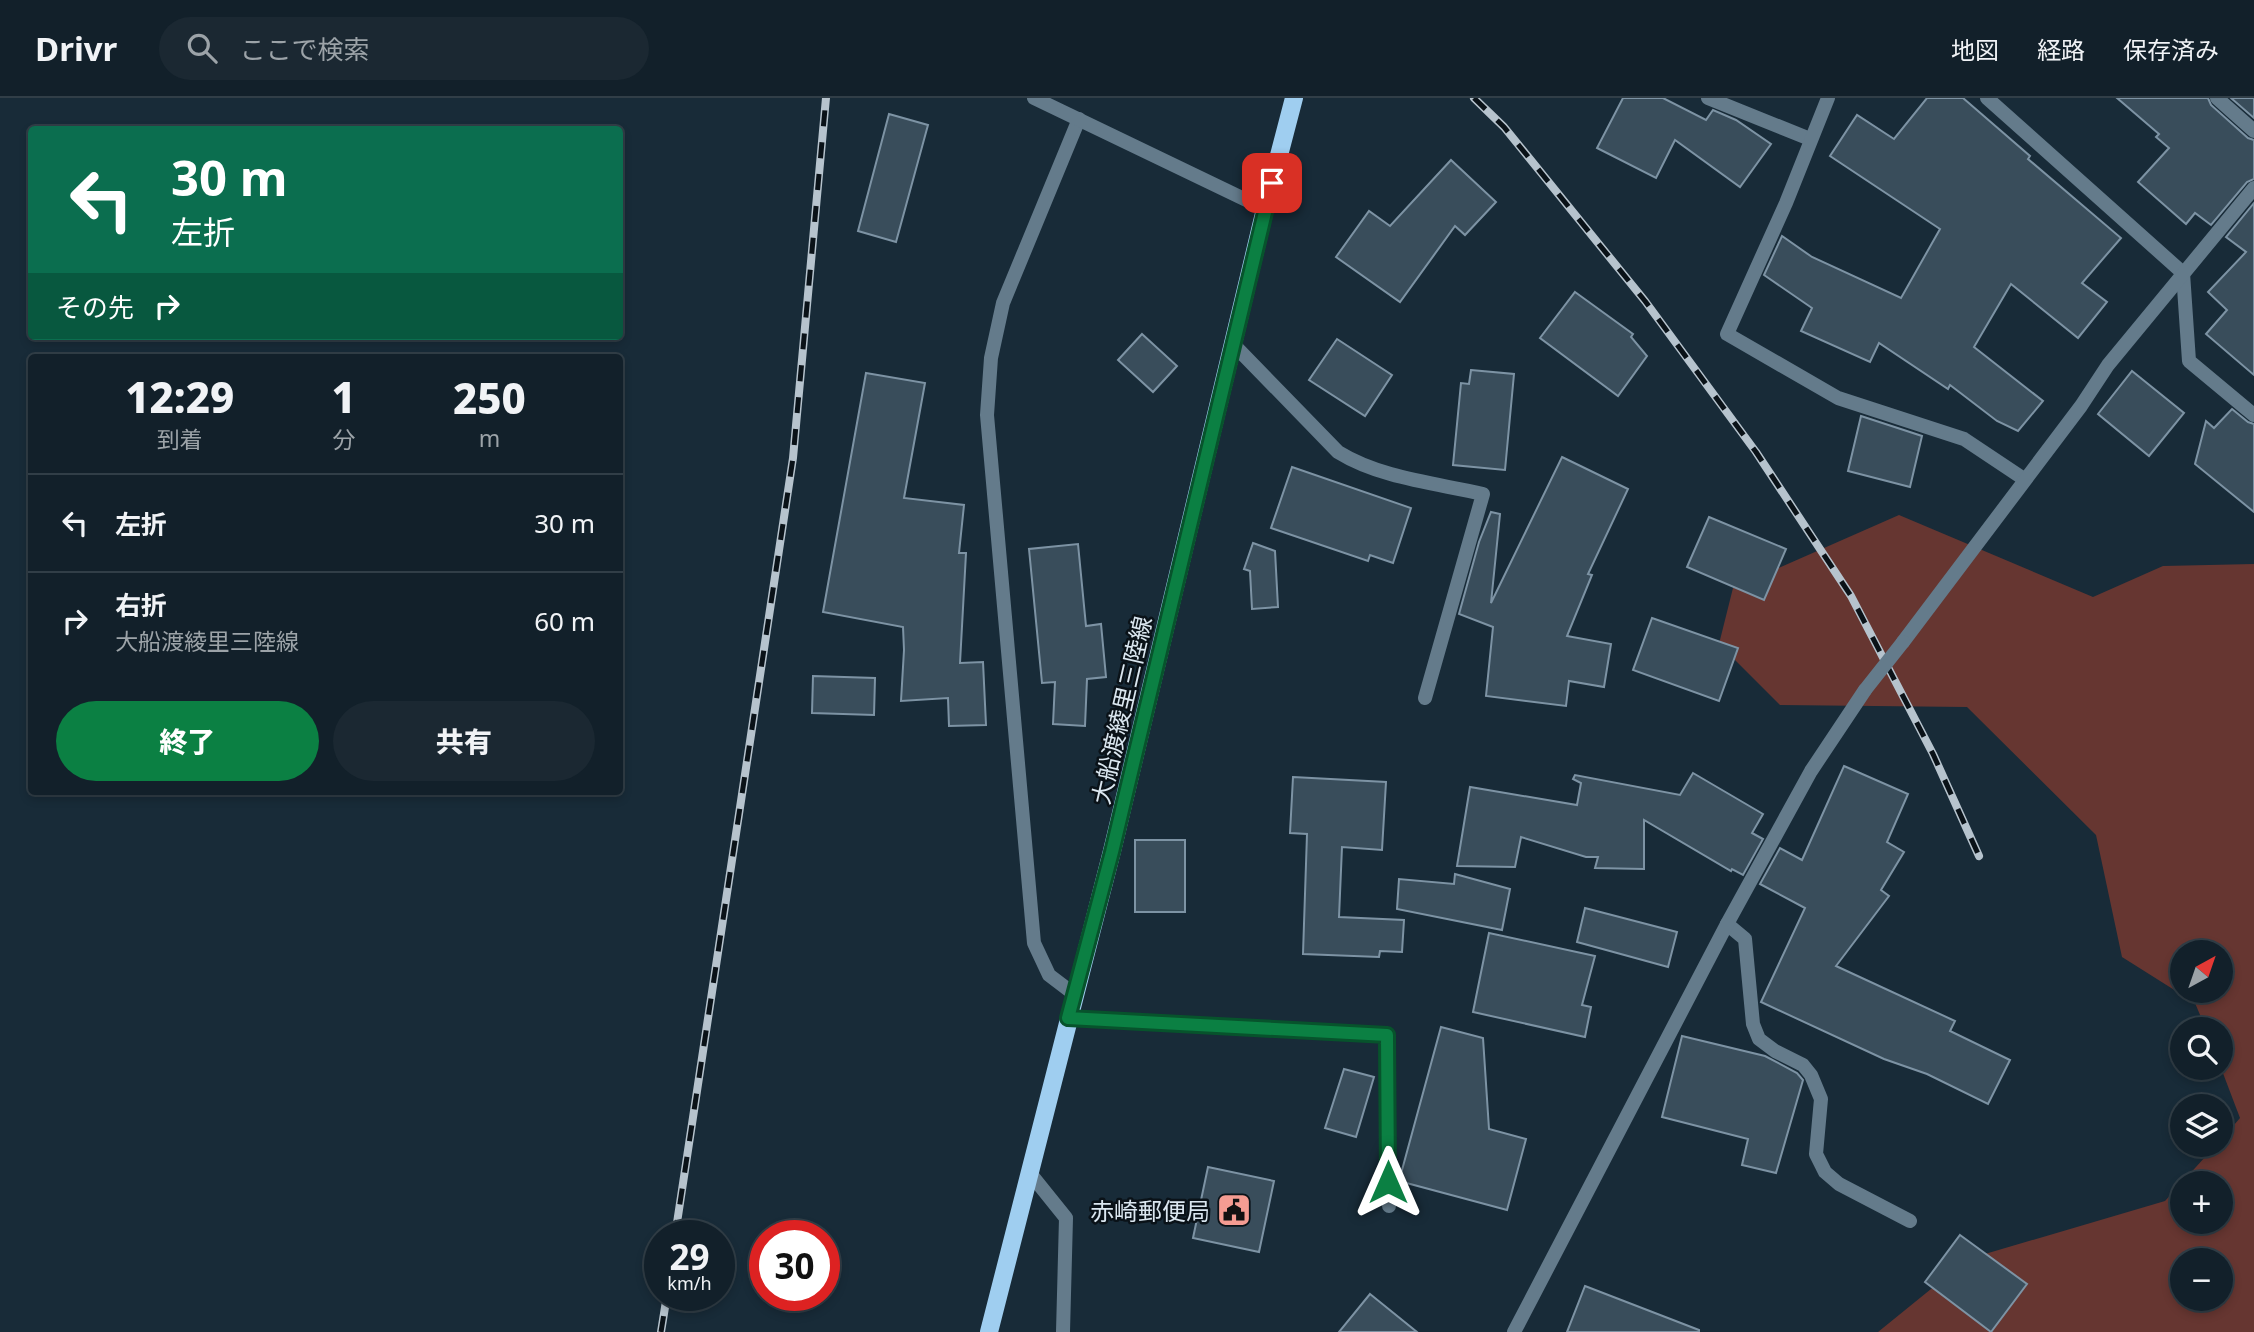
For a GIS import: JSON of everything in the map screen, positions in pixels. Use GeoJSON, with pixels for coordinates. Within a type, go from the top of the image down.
{"type":"FeatureCollection","features":[{"type":"Feature","properties":{"kind":"main road","name":"大船渡綾里三陸線"},"geometry":{"type":"LineString","coordinates":[[989,1332],[1112,852],[1265,209],[1294,98]]}},
{"type":"Feature","properties":{"kind":"street"},"geometry":{"type":"LineString","coordinates":[[1034,98],[1265,209]]}},
{"type":"Feature","properties":{"kind":"street"},"geometry":{"type":"LineString","coordinates":[[1708,98],[1810,139]]}},
{"type":"Feature","properties":{"kind":"street"},"geometry":{"type":"LineString","coordinates":[[1828,98],[1786,204],[1727,334],[1838,398],[1964,439],[2024,480]]}},
{"type":"Feature","properties":{"kind":"street"},"geometry":{"type":"LineString","coordinates":[[1987,98],[2183,273],[2189,361],[2254,415]]}},
{"type":"Feature","properties":{"kind":"street"},"geometry":{"type":"LineString","coordinates":[[2217,98],[2254,131]]}},
{"type":"Feature","properties":{"kind":"street"},"geometry":{"type":"LineString","coordinates":[[1074,995],[1049,975],[1034,943],[987,415],[991,358],[1003,303],[1079,119]]}},
{"type":"Feature","properties":{"kind":"street"},"geometry":{"type":"LineString","coordinates":[[1514,1332],[1727,924],[1811,771],[1865,690],[2081,406],[2108,365],[2254,188]]}},
{"type":"Feature","properties":{"kind":"street"},"geometry":{"type":"LineString","coordinates":[[1233,344],[1338,452],[1357,464],[1483,494],[1425,698]]}},
{"type":"Feature","properties":{"kind":"street"},"geometry":{"type":"LineString","coordinates":[[1727,924],[1745,939],[1753,1024],[1759,1039],[1775,1051],[1803,1065],[1821,1099],[1816,1154],[1825,1172],[1839,1184],[1910,1221]]}},
{"type":"Feature","properties":{"kind":"street"},"geometry":{"type":"LineString","coordinates":[[1068,1018],[1387,1035],[1389,1206]]}},
{"type":"Feature","properties":{"kind":"street"},"geometry":{"type":"LineString","coordinates":[[1029,1172],[1066,1218],[1063,1332]]}},
{"type":"Feature","properties":{"kind":"shaded area"},"geometry":{"type":"Polygon","coordinates":[[[1899,515],[2093,597],[2163,566],[2254,564],[2254,1332],[1878,1332],[1968,1259],[2165,1201],[2170,1196],[2170,1234],[2233,1234],[2233,1171],[2192,1171],[2205,1157],[2233,1157],[2233,1126],[2240,1118],[2226,1080],[2233,1080],[2233,1017],[2201,1017],[2195,1003],[2233,1003],[2233,940],[2170,940],[2170,987],[2122,957],[2096,835],[1967,707],[1780,705],[1719,644],[1733,588],[1899,515]]]}},
{"type":"Feature","properties":{"kind":"building"},"geometry":{"type":"Polygon","coordinates":[[[1623,98],[1663,98],[1706,120],[1713,110],[1736,120],[1771,144],[1740,187],[1675,140],[1656,178],[1597,148],[1623,98]]]}},
{"type":"Feature","properties":{"kind":"building"},"geometry":{"type":"Polygon","coordinates":[[[1927,98],[1963,98],[2030,156],[2028,159],[2121,238],[2082,283],[2107,302],[2078,338],[2011,284],[1974,347],[2043,401],[2018,431],[1997,421],[1950,385],[1948,389],[1879,343],[1870,362],[1801,331],[1812,308],[1764,275],[1782,236],[1812,257],[1901,298],[1940,229],[1830,156],[1857,115],[1894,139],[1927,98]]]}},
{"type":"Feature","properties":{"kind":"building"},"geometry":{"type":"Polygon","coordinates":[[[2117,98],[2208,98],[2211,105],[2248,138],[2254,140],[2254,179],[2247,182],[2211,225],[2195,213],[2186,224],[2138,182],[2169,148],[2156,137],[2159,134],[2117,98]]]}},
{"type":"Feature","properties":{"kind":"building"},"geometry":{"type":"Polygon","coordinates":[[[2231,98],[2254,98],[2254,118],[2231,98]]]}},
{"type":"Feature","properties":{"kind":"building"},"geometry":{"type":"Polygon","coordinates":[[[889,114],[928,125],[896,242],[858,231],[889,114]]]}},
{"type":"Feature","properties":{"kind":"building"},"geometry":{"type":"Polygon","coordinates":[[[1451,160],[1496,202],[1465,235],[1455,226],[1400,302],[1336,257],[1369,211],[1390,226],[1451,160]]]}},
{"type":"Feature","properties":{"kind":"building"},"geometry":{"type":"Polygon","coordinates":[[[2254,203],[2254,375],[2206,334],[2227,310],[2208,292],[2246,252],[2226,237],[2254,203]]]}},
{"type":"Feature","properties":{"kind":"building"},"geometry":{"type":"Polygon","coordinates":[[[1575,292],[1633,334],[1631,337],[1647,356],[1618,396],[1540,338],[1575,292]]]}},
{"type":"Feature","properties":{"kind":"building"},"geometry":{"type":"Polygon","coordinates":[[[1142,334],[1177,366],[1153,392],[1118,360],[1142,334]]]}},
{"type":"Feature","properties":{"kind":"building"},"geometry":{"type":"Polygon","coordinates":[[[1337,339],[1392,375],[1365,416],[1309,380],[1337,339]]]}},
{"type":"Feature","properties":{"kind":"building"},"geometry":{"type":"Polygon","coordinates":[[[1471,370],[1514,374],[1505,470],[1453,465],[1461,383],[1469,384],[1471,370]]]}},
{"type":"Feature","properties":{"kind":"building"},"geometry":{"type":"Polygon","coordinates":[[[2132,371],[2184,413],[2149,456],[2098,414],[2132,371]]]}},
{"type":"Feature","properties":{"kind":"building"},"geometry":{"type":"Polygon","coordinates":[[[866,373],[925,383],[904,498],[964,505],[959,553],[966,553],[960,663],[983,662],[986,725],[949,726],[948,698],[901,701],[903,627],[823,612],[866,373]]]}},
{"type":"Feature","properties":{"kind":"building"},"geometry":{"type":"Polygon","coordinates":[[[2232,409],[2254,424],[2254,512],[2195,464],[2206,421],[2214,428],[2232,409]]]}},
{"type":"Feature","properties":{"kind":"building"},"geometry":{"type":"Polygon","coordinates":[[[1861,416],[1922,436],[1910,487],[1848,471],[1861,416]]]}},
{"type":"Feature","properties":{"kind":"building"},"geometry":{"type":"Polygon","coordinates":[[[1562,457],[1628,489],[1588,574],[1592,575],[1567,636],[1611,644],[1604,687],[1569,681],[1566,706],[1486,696],[1493,627],[1459,614],[1479,542],[1491,512],[1500,514],[1491,603],[1562,457]]]}},
{"type":"Feature","properties":{"kind":"building"},"geometry":{"type":"Polygon","coordinates":[[[1292,467],[1411,508],[1393,563],[1370,555],[1368,561],[1271,528],[1292,467]]]}},
{"type":"Feature","properties":{"kind":"building"},"geometry":{"type":"Polygon","coordinates":[[[1709,517],[1786,549],[1764,600],[1687,567],[1709,517]]]}},
{"type":"Feature","properties":{"kind":"building"},"geometry":{"type":"Polygon","coordinates":[[[1253,543],[1275,551],[1278,607],[1252,609],[1250,571],[1244,569],[1253,543]]]}},
{"type":"Feature","properties":{"kind":"building"},"geometry":{"type":"Polygon","coordinates":[[[1078,544],[1086,626],[1101,624],[1106,677],[1087,679],[1085,726],[1053,724],[1055,682],[1042,683],[1029,549],[1078,544]]]}},
{"type":"Feature","properties":{"kind":"building"},"geometry":{"type":"Polygon","coordinates":[[[1652,618],[1738,648],[1719,701],[1633,670],[1652,618]]]}},
{"type":"Feature","properties":{"kind":"building"},"geometry":{"type":"Polygon","coordinates":[[[813,676],[875,678],[874,715],[812,713],[813,676]]]}},
{"type":"Feature","properties":{"kind":"building"},"geometry":{"type":"Polygon","coordinates":[[[1844,766],[1908,794],[1887,842],[1904,852],[1881,890],[1889,896],[1836,966],[1955,1021],[1950,1031],[2010,1060],[1988,1104],[1927,1074],[1884,1059],[1761,1002],[1805,908],[1760,884],[1780,848],[1802,860],[1844,766]]]}},
{"type":"Feature","properties":{"kind":"building"},"geometry":{"type":"Polygon","coordinates":[[[1693,773],[1763,814],[1752,833],[1763,839],[1743,875],[1732,869],[1731,871],[1644,820],[1644,869],[1595,868],[1598,857],[1586,857],[1521,837],[1515,867],[1457,866],[1470,787],[1577,805],[1581,783],[1573,779],[1575,775],[1680,795],[1693,773]]]}},
{"type":"Feature","properties":{"kind":"building"},"geometry":{"type":"Polygon","coordinates":[[[1293,777],[1386,782],[1382,850],[1342,847],[1339,917],[1404,920],[1402,952],[1380,951],[1379,957],[1303,954],[1307,834],[1290,833],[1293,777]]]}},
{"type":"Feature","properties":{"kind":"building"},"geometry":{"type":"Polygon","coordinates":[[[1135,840],[1185,840],[1185,912],[1135,912],[1135,840]]]}},
{"type":"Feature","properties":{"kind":"building"},"geometry":{"type":"Polygon","coordinates":[[[1455,874],[1510,889],[1502,930],[1397,909],[1399,879],[1454,884],[1455,874]]]}},
{"type":"Feature","properties":{"kind":"building"},"geometry":{"type":"Polygon","coordinates":[[[1585,908],[1677,932],[1668,967],[1577,942],[1585,908]]]}},
{"type":"Feature","properties":{"kind":"building"},"geometry":{"type":"Polygon","coordinates":[[[1489,933],[1595,956],[1582,1005],[1591,1007],[1585,1037],[1473,1012],[1489,933]]]}},
{"type":"Feature","properties":{"kind":"building"},"geometry":{"type":"Polygon","coordinates":[[[1441,1027],[1483,1038],[1489,1129],[1526,1139],[1507,1210],[1399,1181],[1441,1027]]]}},
{"type":"Feature","properties":{"kind":"building"},"geometry":{"type":"Polygon","coordinates":[[[1682,1036],[1765,1056],[1797,1073],[1803,1080],[1776,1173],[1742,1165],[1748,1139],[1662,1117],[1682,1036]]]}},
{"type":"Feature","properties":{"kind":"building"},"geometry":{"type":"Polygon","coordinates":[[[1344,1069],[1374,1077],[1356,1137],[1325,1128],[1344,1069]]]}},
{"type":"Feature","properties":{"kind":"building"},"geometry":{"type":"Polygon","coordinates":[[[1208,1167],[1274,1181],[1259,1252],[1193,1238],[1208,1167]]]}},
{"type":"Feature","properties":{"kind":"building"},"geometry":{"type":"Polygon","coordinates":[[[1960,1235],[2027,1284],[1991,1332],[1925,1282],[1960,1235]]]}},
{"type":"Feature","properties":{"kind":"building"},"geometry":{"type":"Polygon","coordinates":[[[1585,1286],[1699,1330],[1699,1332],[1567,1332],[1585,1286]]]}},
{"type":"Feature","properties":{"kind":"building"},"geometry":{"type":"Polygon","coordinates":[[[1370,1294],[1417,1332],[1339,1332],[1370,1294]]]}},
{"type":"Feature","properties":{"kind":"railway"},"geometry":{"type":"LineString","coordinates":[[677,1220],[793,458],[826,98]]}},
{"type":"Feature","properties":{"kind":"railway"},"geometry":{"type":"LineString","coordinates":[[1474,98],[1504,127],[1645,301],[1756,452],[1851,596],[1933,754],[1979,856]]}},
{"type":"Feature","properties":{"kind":"railway"},"geometry":{"type":"LineString","coordinates":[[661,1332],[664,1311]]}},
{"type":"Feature","properties":{"kind":"place","name":"赤崎郵便局"},"geometry":{"type":"Point","coordinates":[1234,1210]}},
{"type":"Feature","properties":{"kind":"route"},"geometry":{"type":"LineString","coordinates":[[1272,183],[1112,852],[1068,1018],[1387,1035],[1388,1182]]}}]}
